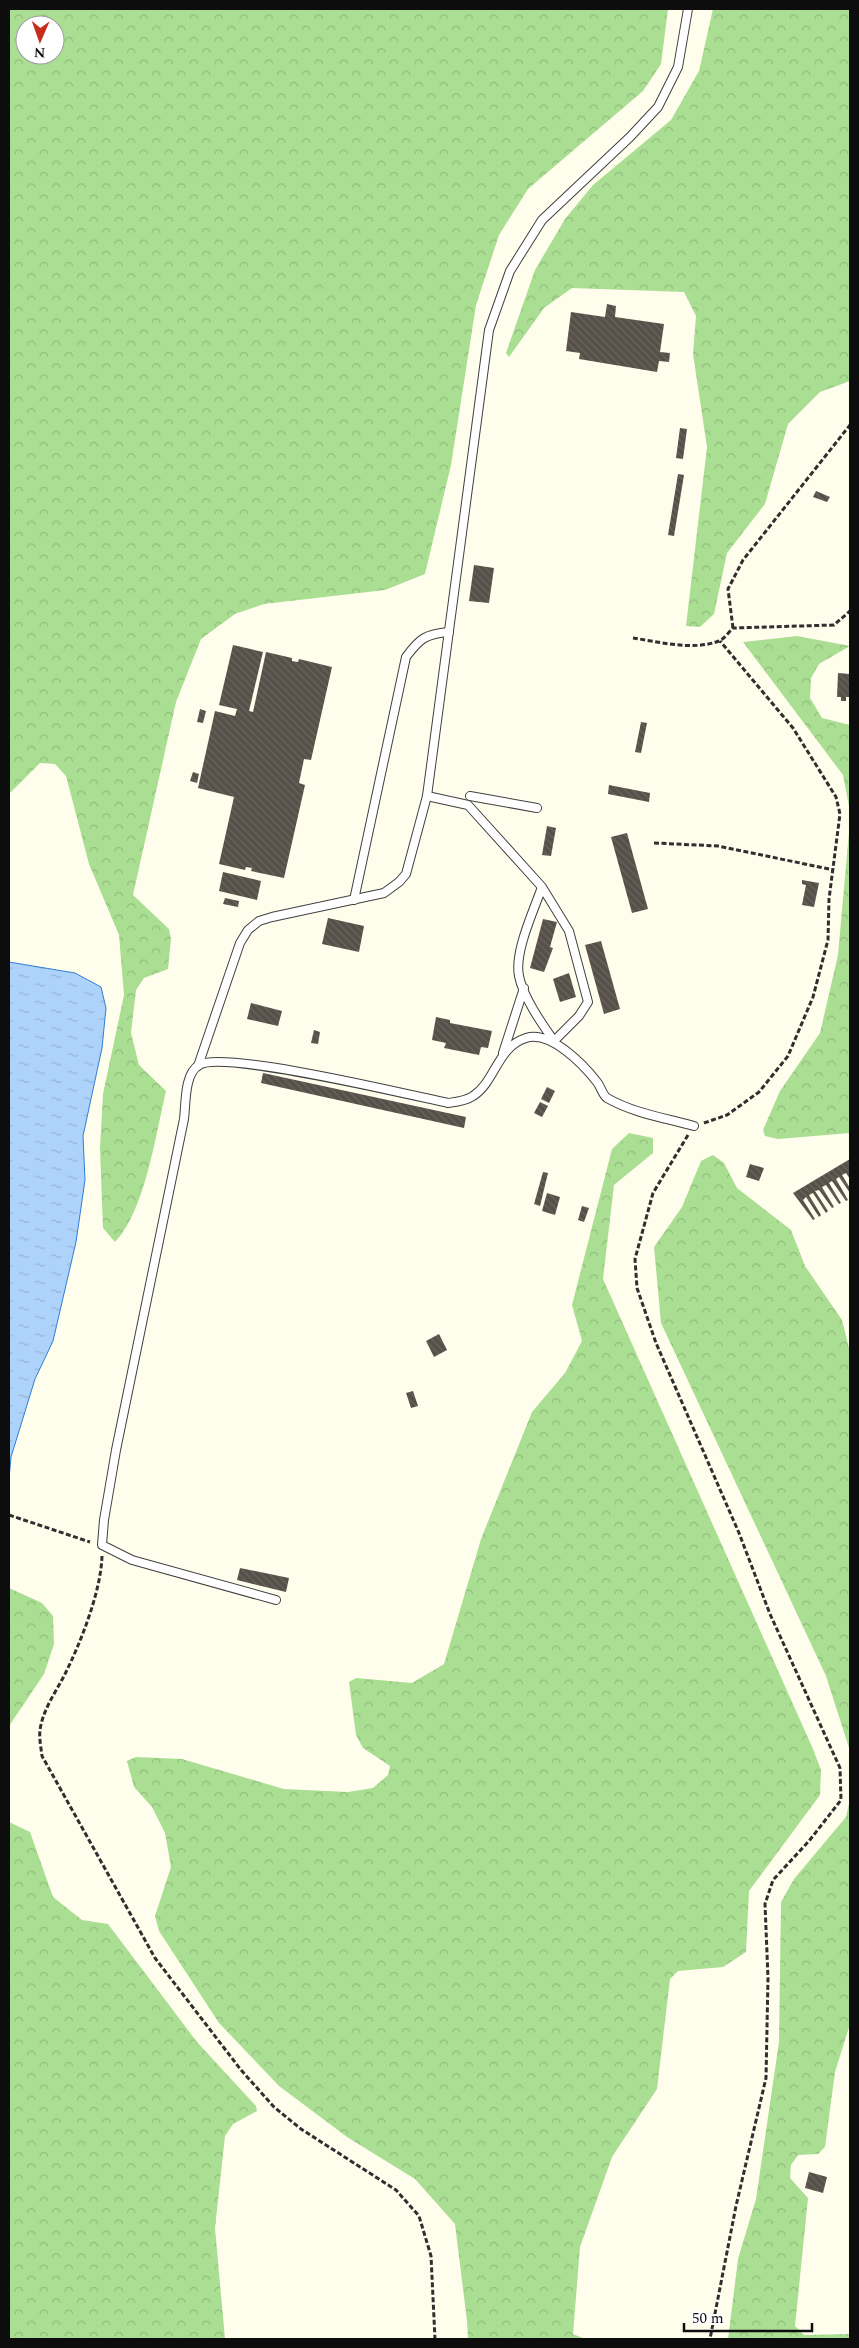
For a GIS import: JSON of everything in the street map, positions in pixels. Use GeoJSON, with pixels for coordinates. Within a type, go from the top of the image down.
{"type":"FeatureCollection","features":[{"type":"Feature","properties":{"kind":"lane"},"geometry":{"type":"LineString","coordinates":[[276,1600],[132,1560],[102,1546],[104,1520],[116,1450],[184,1119],[189,1078],[198,1066],[232,960],[248,930],[258,922],[272,917],[384,893],[406,874],[427,796],[489,330],[510,271],[542,220],[630,137],[658,107],[678,67],[688,9]]}},
{"type":"Feature","properties":{"kind":"lane"},"geometry":{"type":"LineString","coordinates":[[354,900],[406,657],[417,642],[430,634],[449,632]]}},
{"type":"Feature","properties":{"kind":"lane"},"geometry":{"type":"LineString","coordinates":[[427,796],[468,806],[542,887],[569,932],[588,1002],[579,1016],[554,1041]]}},
{"type":"Feature","properties":{"kind":"lane"},"geometry":{"type":"LineString","coordinates":[[470,796],[537,808]]}},
{"type":"Feature","properties":{"kind":"lane"},"geometry":{"type":"LineString","coordinates":[[542,887],[519,957],[519,976],[536,1016],[554,1041],[597,1082],[605,1096],[626,1107],[694,1126]]}},
{"type":"Feature","properties":{"kind":"lane"},"geometry":{"type":"LineString","coordinates":[[198,1066],[208,1062],[252,1064],[448,1103],[473,1096],[482,1088],[503,1054],[524,988]]}},
{"type":"Feature","properties":{"kind":"lane"},"geometry":{"type":"LineString","coordinates":[[503,1054],[516,1043],[528,1037],[554,1041]]}},
{"type":"Feature","properties":{"kind":"path"},"geometry":{"type":"LineString","coordinates":[[733,628],[728,589],[743,560],[850,425]]}},
{"type":"Feature","properties":{"kind":"path"},"geometry":{"type":"LineString","coordinates":[[633,638],[688,645],[720,641],[733,628],[834,625],[850,611]]}},
{"type":"Feature","properties":{"kind":"path"},"geometry":{"type":"LineString","coordinates":[[710,2339],[736,2206],[766,2078],[768,1978],[765,1904],[772,1880],[809,1841],[841,1800],[840,1768],[770,1614],[739,1532],[656,1343],[637,1288],[635,1258],[653,1193],[694,1126],[727,1115],[759,1092],[788,1056],[813,997],[828,940],[829,899],[840,814],[836,797],[793,728],[720,641]]}},
{"type":"Feature","properties":{"kind":"path"},"geometry":{"type":"LineString","coordinates":[[654,843],[718,846],[834,870]]}},
{"type":"Feature","properties":{"kind":"path"},"geometry":{"type":"LineString","coordinates":[[9,1515],[102,1546],[102,1568],[93,1604],[66,1672],[45,1711],[40,1730],[42,1756],[155,1958],[241,2070],[274,2107],[301,2130],[396,2190],[419,2216],[431,2256],[436,2339]]}},
{"type":"Feature","properties":{"kind":"green space"},"geometry":{"type":"Polygon","coordinates":[[[9,9],[668,9],[661,64],[643,91],[528,189],[499,235],[476,305],[451,465],[425,574],[385,590],[264,604],[235,614],[201,639],[176,702],[133,895],[169,929],[171,939],[168,969],[144,978],[136,990],[131,1033],[139,1065],[166,1091],[142,1192],[125,1228],[115,1242],[103,1228],[100,1148],[103,1094],[124,995],[119,935],[89,864],[66,776],[55,764],[40,763],[9,794],[9,9]]]}},
{"type":"Feature","properties":{"kind":"green space"},"geometry":{"type":"Polygon","coordinates":[[[713,9],[850,9],[850,381],[820,392],[788,424],[765,504],[727,553],[714,614],[700,627],[686,626],[707,447],[693,354],[696,316],[684,292],[572,288],[544,308],[509,357],[506,353],[535,270],[565,219],[593,185],[671,120],[699,71],[713,9]]]}},
{"type":"Feature","properties":{"kind":"green space"},"geometry":{"type":"Polygon","coordinates":[[[797,636],[850,646],[819,664],[811,678],[810,698],[822,718],[850,725],[850,812],[843,775],[743,642],[797,636]]]}},
{"type":"Feature","properties":{"kind":"green space"},"geometry":{"type":"Polygon","coordinates":[[[850,821],[850,1133],[778,1139],[765,1136],[763,1130],[780,1091],[820,1033],[838,955],[850,821]]]}},
{"type":"Feature","properties":{"kind":"green space"},"geometry":{"type":"Polygon","coordinates":[[[629,1133],[653,1138],[653,1153],[614,1185],[603,1279],[813,1749],[821,1770],[820,1795],[749,1891],[746,1952],[723,1967],[678,1971],[670,1979],[657,2089],[612,2157],[580,2247],[573,2334],[585,2339],[468,2339],[455,2224],[415,2179],[347,2137],[279,2086],[219,2023],[159,1931],[155,1916],[171,1867],[165,1833],[152,1807],[134,1787],[127,1761],[136,1757],[182,1759],[284,1789],[348,1792],[373,1788],[388,1775],[390,1766],[363,1748],[356,1735],[349,1682],[356,1678],[412,1683],[444,1664],[481,1539],[532,1412],[565,1373],[582,1341],[572,1305],[612,1149],[629,1133]]]}},
{"type":"Feature","properties":{"kind":"green space"},"geometry":{"type":"Polygon","coordinates":[[[713,1155],[724,1163],[737,1188],[791,1230],[805,1266],[842,1320],[850,1352],[850,1751],[826,1676],[661,1323],[654,1247],[682,1207],[701,1161],[713,1155]]]}},
{"type":"Feature","properties":{"kind":"green space"},"geometry":{"type":"Polygon","coordinates":[[[9,1588],[42,1603],[53,1616],[54,1644],[44,1674],[9,1726],[9,1588]]]}},
{"type":"Feature","properties":{"kind":"green space"},"geometry":{"type":"Polygon","coordinates":[[[850,1799],[850,2024],[835,2072],[825,2147],[818,2154],[798,2155],[791,2165],[790,2178],[808,2198],[795,2326],[804,2335],[850,2334],[850,2339],[728,2339],[738,2259],[756,2199],[779,2042],[781,1902],[794,1879],[846,1817],[850,1799]]]}},
{"type":"Feature","properties":{"kind":"green space"},"geometry":{"type":"Polygon","coordinates":[[[9,1822],[30,1832],[53,1897],[82,1920],[108,1924],[197,2042],[256,2106],[257,2111],[233,2124],[225,2136],[215,2228],[225,2339],[9,2339],[9,1822]]]}},
{"type":"Feature","properties":{"kind":"water"},"geometry":{"type":"Polygon","coordinates":[[[9,962],[75,973],[101,987],[106,1008],[102,1048],[83,1136],[85,1180],[76,1242],[53,1341],[35,1379],[11,1457],[9,1479],[9,962]]]}},
{"type":"Feature","properties":{"kind":"building"},"geometry":{"type":"Polygon","coordinates":[[[607,304],[616,306],[615,317],[664,324],[660,352],[670,353],[669,362],[659,361],[657,372],[579,359],[580,353],[566,351],[571,312],[605,317],[607,304]]]}},
{"type":"Feature","properties":{"kind":"building"},"geometry":{"type":"Polygon","coordinates":[[[680,428],[687,429],[683,459],[676,458],[680,428]]]}},
{"type":"Feature","properties":{"kind":"building"},"geometry":{"type":"Polygon","coordinates":[[[678,474],[684,475],[674,536],[668,535],[678,474]]]}},
{"type":"Feature","properties":{"kind":"building"},"geometry":{"type":"Polygon","coordinates":[[[816,491],[830,497],[827,502],[813,497],[816,491]]]}},
{"type":"Feature","properties":{"kind":"building"},"geometry":{"type":"Polygon","coordinates":[[[474,565],[494,568],[489,603],[469,601],[474,565]]]}},
{"type":"Feature","properties":{"kind":"building"},"geometry":{"type":"Polygon","coordinates":[[[233,645],[263,652],[249,711],[253,712],[266,652],[292,658],[292,661],[298,662],[299,659],[332,667],[311,760],[304,759],[299,783],[305,785],[284,878],[251,871],[252,868],[246,867],[245,870],[219,864],[234,797],[198,788],[215,711],[235,716],[237,709],[219,705],[233,645]]]}},
{"type":"Feature","properties":{"kind":"building"},"geometry":{"type":"Polygon","coordinates":[[[838,673],[850,674],[849,697],[846,697],[846,701],[841,701],[841,697],[837,697],[838,673]]]}},
{"type":"Feature","properties":{"kind":"building"},"geometry":{"type":"Polygon","coordinates":[[[200,709],[206,711],[203,723],[197,722],[200,709]]]}},
{"type":"Feature","properties":{"kind":"building"},"geometry":{"type":"Polygon","coordinates":[[[641,722],[647,723],[641,753],[635,752],[641,722]]]}},
{"type":"Feature","properties":{"kind":"building"},"geometry":{"type":"Polygon","coordinates":[[[193,772],[199,774],[197,783],[190,781],[193,772]]]}},
{"type":"Feature","properties":{"kind":"building"},"geometry":{"type":"Polygon","coordinates":[[[609,785],[650,793],[649,802],[608,794],[609,785]]]}},
{"type":"Feature","properties":{"kind":"building"},"geometry":{"type":"Polygon","coordinates":[[[547,826],[556,828],[551,856],[542,855],[547,826]]]}},
{"type":"Feature","properties":{"kind":"building"},"geometry":{"type":"Polygon","coordinates":[[[627,833],[648,909],[632,913],[611,837],[627,833]]]}},
{"type":"Feature","properties":{"kind":"building"},"geometry":{"type":"Polygon","coordinates":[[[223,872],[261,881],[257,900],[219,891],[223,872]]]}},
{"type":"Feature","properties":{"kind":"building"},"geometry":{"type":"Polygon","coordinates":[[[802,880],[819,883],[814,907],[802,905],[806,885],[802,884],[802,880]]]}},
{"type":"Feature","properties":{"kind":"building"},"geometry":{"type":"Polygon","coordinates":[[[225,898],[239,901],[238,907],[223,904],[225,898]]]}},
{"type":"Feature","properties":{"kind":"building"},"geometry":{"type":"Polygon","coordinates":[[[328,918],[364,926],[359,952],[322,944],[328,918]]]}},
{"type":"Feature","properties":{"kind":"building"},"geometry":{"type":"Polygon","coordinates":[[[543,919],[557,922],[550,947],[553,948],[544,972],[530,968],[543,919]]]}},
{"type":"Feature","properties":{"kind":"building"},"geometry":{"type":"Polygon","coordinates":[[[601,941],[620,1009],[604,1014],[585,945],[601,941]]]}},
{"type":"Feature","properties":{"kind":"building"},"geometry":{"type":"Polygon","coordinates":[[[569,973],[576,997],[560,1002],[553,979],[569,973]]]}},
{"type":"Feature","properties":{"kind":"building"},"geometry":{"type":"Polygon","coordinates":[[[251,1003],[282,1011],[278,1026],[247,1019],[251,1003]]]}},
{"type":"Feature","properties":{"kind":"building"},"geometry":{"type":"Polygon","coordinates":[[[436,1017],[450,1020],[450,1023],[492,1031],[488,1048],[481,1047],[479,1055],[444,1048],[446,1043],[432,1040],[436,1017]]]}},
{"type":"Feature","properties":{"kind":"building"},"geometry":{"type":"Polygon","coordinates":[[[314,1030],[320,1032],[318,1044],[311,1043],[314,1030]]]}},
{"type":"Feature","properties":{"kind":"building"},"geometry":{"type":"Polygon","coordinates":[[[263,1073],[466,1117],[464,1128],[261,1083],[263,1073]]]}},
{"type":"Feature","properties":{"kind":"building"},"geometry":{"type":"Polygon","coordinates":[[[547,1087],[555,1091],[549,1103],[541,1099],[547,1087]]]}},
{"type":"Feature","properties":{"kind":"building"},"geometry":{"type":"Polygon","coordinates":[[[540,1102],[548,1106],[542,1117],[534,1113],[540,1102]]]}},
{"type":"Feature","properties":{"kind":"building"},"geometry":{"type":"Polygon","coordinates":[[[850,1159],[850,1179],[846,1173],[842,1175],[850,1188],[850,1193],[839,1177],[836,1179],[848,1200],[846,1201],[832,1181],[829,1183],[841,1203],[839,1204],[826,1185],[822,1187],[834,1207],[832,1208],[819,1190],[815,1191],[828,1211],[826,1213],[813,1193],[809,1195],[821,1215],[819,1217],[806,1197],[803,1200],[815,1219],[813,1220],[793,1193],[850,1159]]]}},
{"type":"Feature","properties":{"kind":"building"},"geometry":{"type":"Polygon","coordinates":[[[750,1164],[764,1168],[759,1181],[746,1177],[750,1164]]]}},
{"type":"Feature","properties":{"kind":"building"},"geometry":{"type":"Polygon","coordinates":[[[543,1172],[548,1173],[540,1206],[534,1204],[543,1172]]]}},
{"type":"Feature","properties":{"kind":"building"},"geometry":{"type":"Polygon","coordinates":[[[547,1193],[560,1197],[555,1215],[542,1211],[547,1193]]]}},
{"type":"Feature","properties":{"kind":"building"},"geometry":{"type":"Polygon","coordinates":[[[582,1206],[589,1208],[584,1222],[578,1220],[582,1206]]]}},
{"type":"Feature","properties":{"kind":"building"},"geometry":{"type":"Polygon","coordinates":[[[439,1334],[447,1350],[434,1357],[426,1341],[439,1334]]]}},
{"type":"Feature","properties":{"kind":"building"},"geometry":{"type":"Polygon","coordinates":[[[413,1391],[418,1406],[411,1408],[406,1393],[413,1391]]]}},
{"type":"Feature","properties":{"kind":"building"},"geometry":{"type":"Polygon","coordinates":[[[240,1568],[289,1578],[286,1592],[237,1580],[240,1568]]]}},
{"type":"Feature","properties":{"kind":"building"},"geometry":{"type":"Polygon","coordinates":[[[809,2172],[827,2177],[823,2193],[805,2188],[809,2172]]]}}]}
